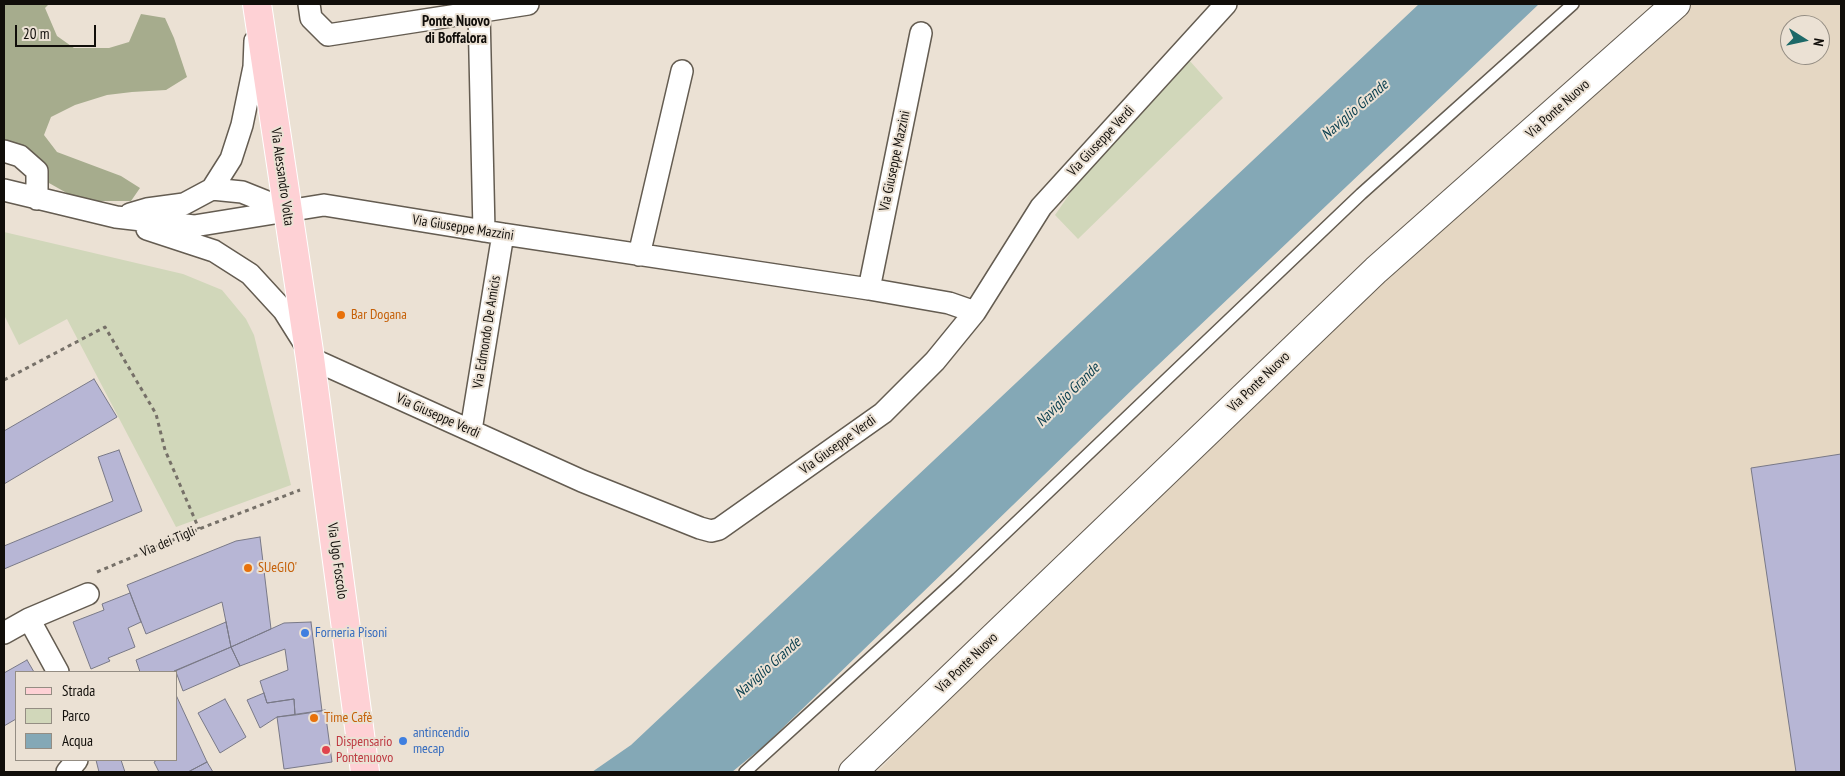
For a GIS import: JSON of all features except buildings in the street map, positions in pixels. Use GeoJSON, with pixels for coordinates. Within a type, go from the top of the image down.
{"type":"FeatureCollection","features":[{"type":"Feature","properties":{"kind":"main road","name":"Via Alessandro Volta"},"geometry":{"type":"LineString","coordinates":[[257,4],[309,354]]}},
{"type":"Feature","properties":{"kind":"main road","name":"Via Ugo Foscolo"},"geometry":{"type":"LineString","coordinates":[[309,354],[365,772]]}},
{"type":"Feature","properties":{"kind":"street"},"geometry":{"type":"LineString","coordinates":[[116,218],[147,209],[184,204],[212,189],[231,159],[242,125],[254,68],[257,4]]}},
{"type":"Feature","properties":{"kind":"street"},"geometry":{"type":"LineString","coordinates":[[309,4],[311,18],[328,35],[519,4]]}},
{"type":"Feature","properties":{"kind":"street","name":"Via Giuseppe Verdi"},"geometry":{"type":"LineString","coordinates":[[309,354],[600,488],[700,528],[719,530],[883,413],[935,361],[975,312],[1041,207],[1226,4]]}},
{"type":"Feature","properties":{"kind":"street","name":"Via Ponte Nuovo"},"geometry":{"type":"LineString","coordinates":[[853,772],[1376,270],[1676,4]]}},
{"type":"Feature","properties":{"kind":"street","name":"Via Edmondo De Amicis"},"geometry":{"type":"LineString","coordinates":[[471,430],[493,233],[479,11]]}},
{"type":"Feature","properties":{"kind":"street","name":"Via Giuseppe Mazzini"},"geometry":{"type":"LineString","coordinates":[[869,289],[921,33]]}},
{"type":"Feature","properties":{"kind":"street"},"geometry":{"type":"LineString","coordinates":[[639,255],[682,71]]}},
{"type":"Feature","properties":{"kind":"street"},"geometry":{"type":"LineString","coordinates":[[4,151],[20,156],[36,171],[37,199]]}},
{"type":"Feature","properties":{"kind":"street"},"geometry":{"type":"LineString","coordinates":[[212,189],[242,192],[287,210]]}},
{"type":"Feature","properties":{"kind":"street"},"geometry":{"type":"LineString","coordinates":[[4,190],[116,218],[214,251],[250,274],[284,311],[309,354]]}},
{"type":"Feature","properties":{"kind":"street","name":"Via Giuseppe Mazzini"},"geometry":{"type":"LineString","coordinates":[[116,218],[194,226],[324,205],[493,233],[869,289],[949,303],[975,312]]}},
{"type":"Feature","properties":{"kind":"street"},"geometry":{"type":"LineString","coordinates":[[4,632],[89,585]]}},
{"type":"Feature","properties":{"kind":"street"},"geometry":{"type":"LineString","coordinates":[[29,618],[57,671]]}},
{"type":"Feature","properties":{"kind":"street"},"geometry":{"type":"LineString","coordinates":[[67,772],[76,761]]}},
{"type":"Feature","properties":{"kind":"lane"},"geometry":{"type":"LineString","coordinates":[[746,772],[957,579],[1361,194],[1573,4]]}},
{"type":"Feature","properties":{"kind":"path"},"geometry":{"type":"LineString","coordinates":[[4,380],[105,327],[156,414],[165,450],[199,528]]}},
{"type":"Feature","properties":{"kind":"path","name":"Via dei Tigli"},"geometry":{"type":"LineString","coordinates":[[89,585],[199,528],[326,480]]}},
{"type":"Feature","properties":{"kind":"shaded area"},"geometry":{"type":"Polygon","coordinates":[[[1691,4],[1841,4],[1841,772],[877,772],[1010,637],[1398,265],[1617,73],[1691,4]]]}},
{"type":"Feature","properties":{"kind":"green space"},"geometry":{"type":"Polygon","coordinates":[[[4,4],[49,4],[45,8],[57,36],[74,48],[109,48],[129,42],[141,14],[165,18],[187,77],[166,90],[107,95],[75,105],[51,117],[44,135],[57,152],[121,176],[140,188],[131,201],[97,201],[72,196],[49,183],[31,153],[4,142],[4,4]]]}},
{"type":"Feature","properties":{"kind":"green space"},"geometry":{"type":"Polygon","coordinates":[[[1189,60],[1223,98],[1078,239],[1055,215],[1100,150],[1189,60]]]}},
{"type":"Feature","properties":{"kind":"green space"},"geometry":{"type":"Polygon","coordinates":[[[4,232],[183,274],[222,290],[246,319],[254,335],[291,485],[176,527],[67,319],[19,345],[4,315],[4,232]]]}},
{"type":"Feature","properties":{"kind":"water","name":"Naviglio Grande"},"geometry":{"type":"Polygon","coordinates":[[[1419,4],[1539,4],[1137,385],[765,745],[732,772],[592,772],[631,745],[1419,4]]]}},
{"type":"Feature","properties":{"kind":"place","name":"Bar Dogana"},"geometry":{"type":"Point","coordinates":[341,315]}},
{"type":"Feature","properties":{"kind":"place","name":"SUeGIO'"},"geometry":{"type":"Point","coordinates":[248,568]}},
{"type":"Feature","properties":{"kind":"place","name":"Forneria Pisoni"},"geometry":{"type":"Point","coordinates":[305,633]}},
{"type":"Feature","properties":{"kind":"place","name":"Time Cafè"},"geometry":{"type":"Point","coordinates":[314,718]}},
{"type":"Feature","properties":{"kind":"place","name":"antincendio mecap"},"geometry":{"type":"Point","coordinates":[403,741]}},
{"type":"Feature","properties":{"kind":"place","name":"Dispensario Pontenuovo"},"geometry":{"type":"Point","coordinates":[326,750]}},
{"type":"Feature","properties":{"kind":"district","name":"Ponte Nuovo di Boffalora"},"geometry":{"type":"Point","coordinates":[456,30]}}]}
